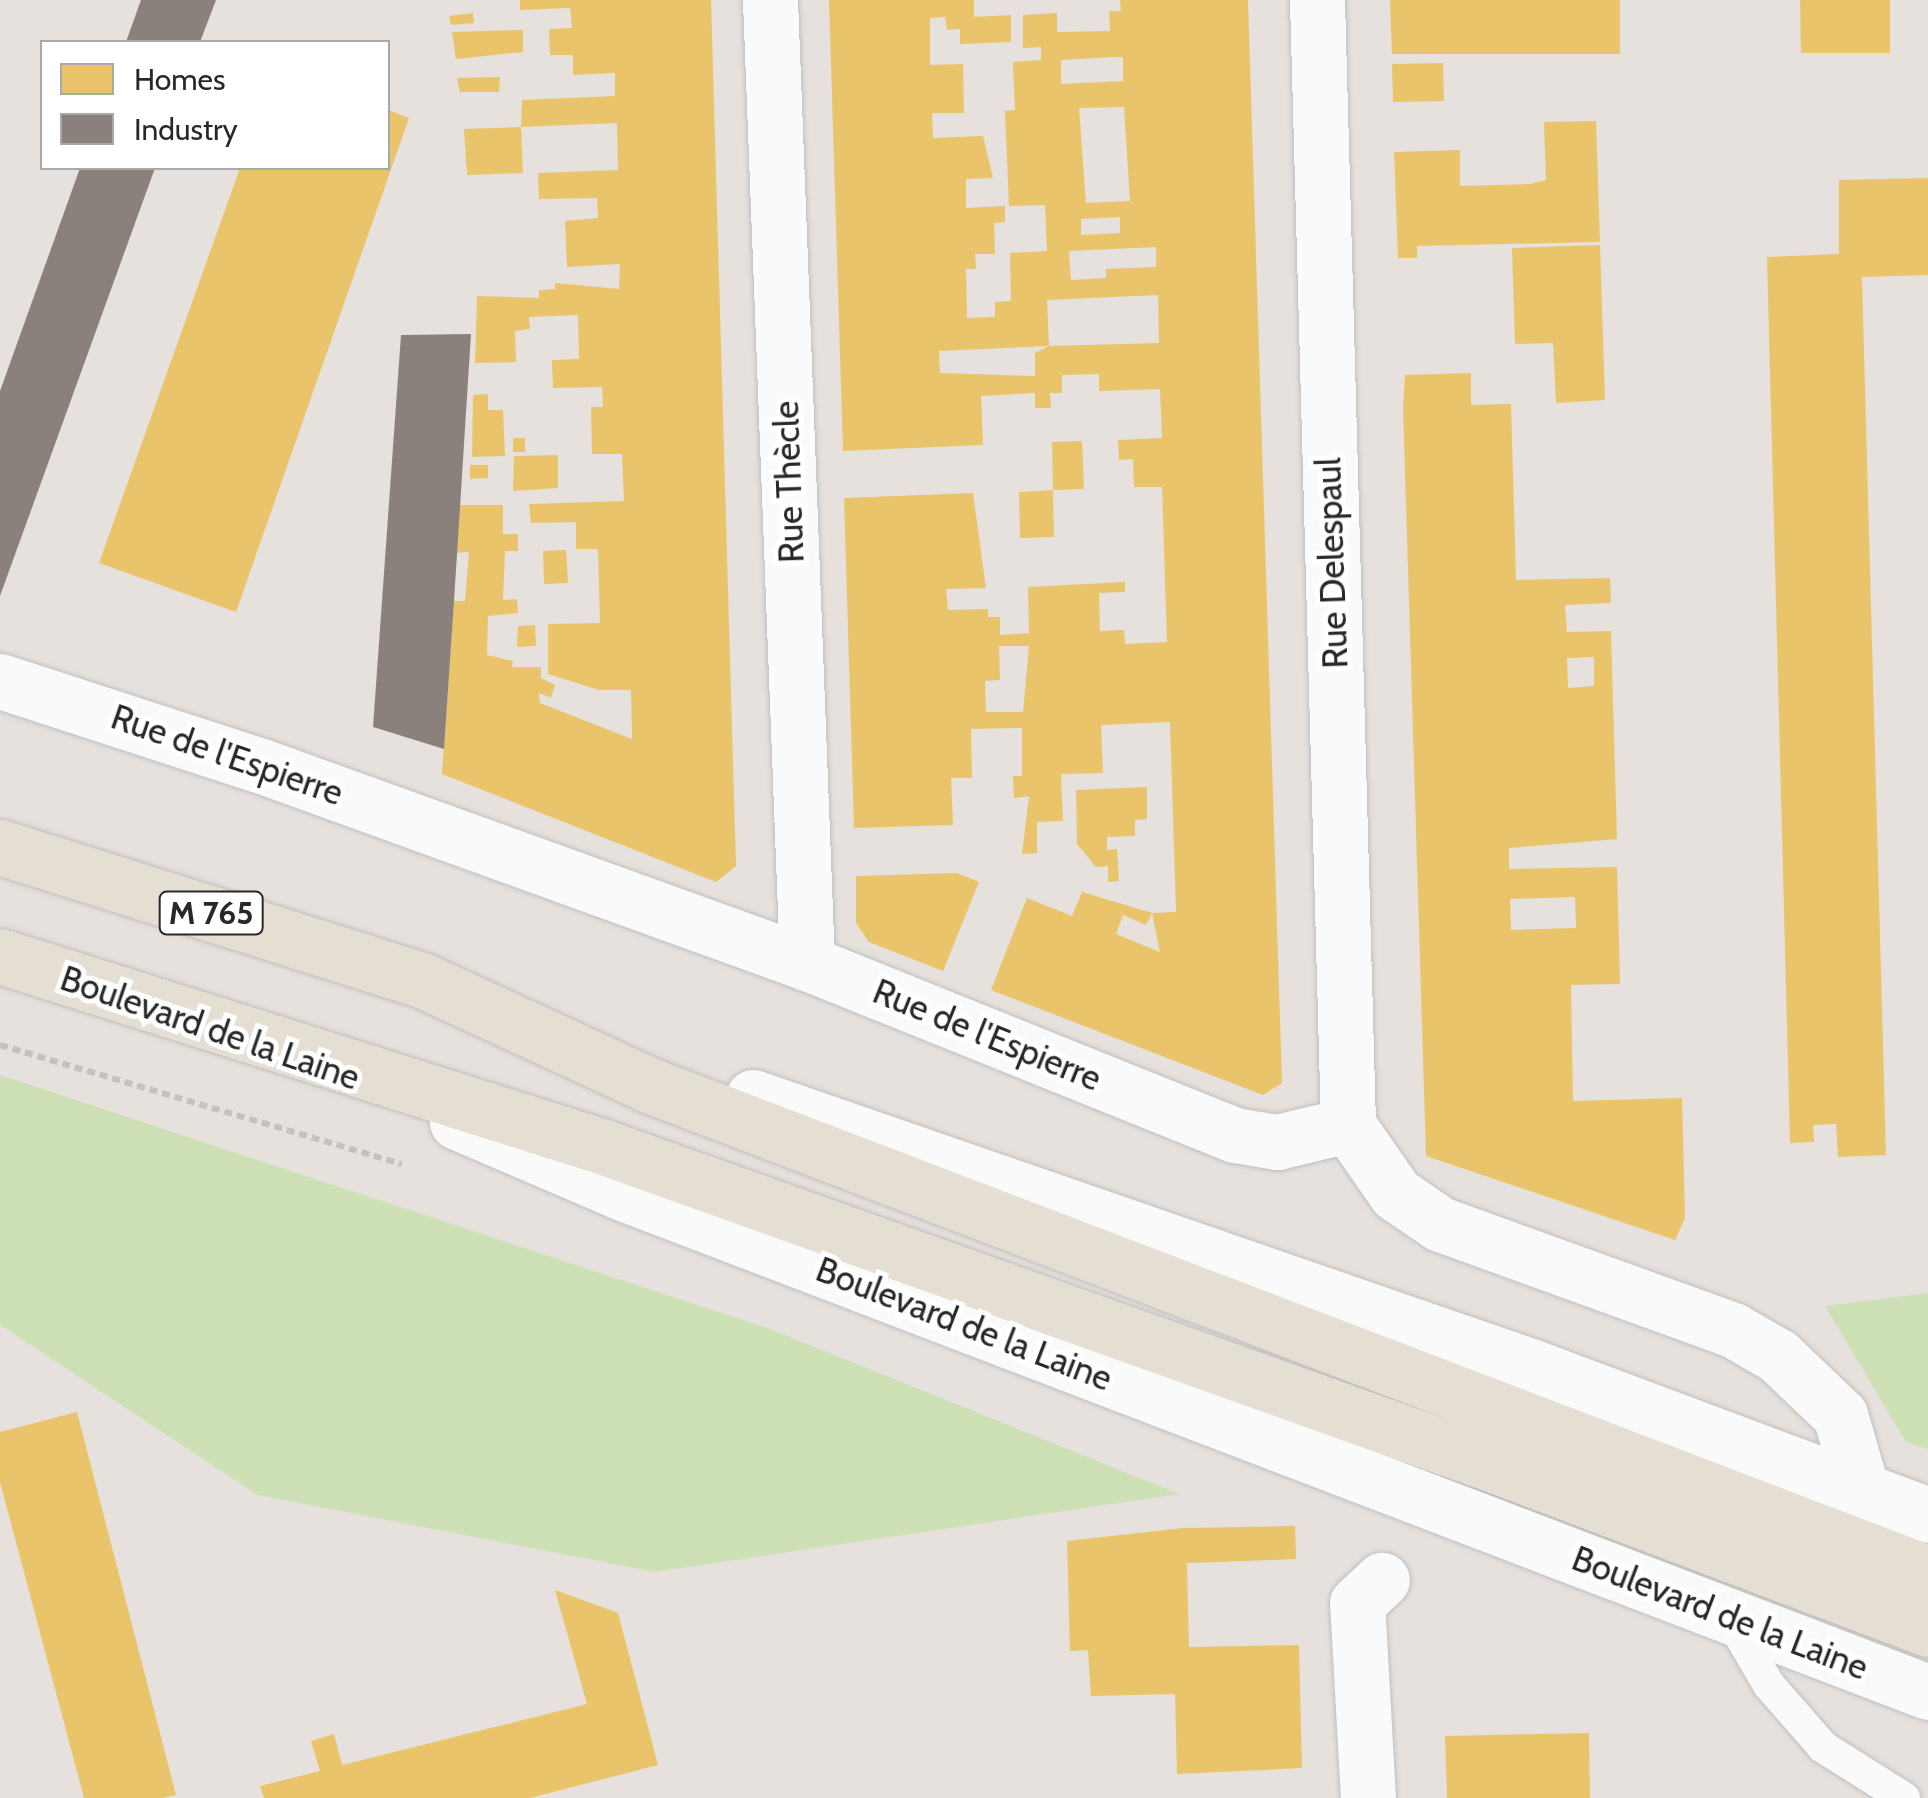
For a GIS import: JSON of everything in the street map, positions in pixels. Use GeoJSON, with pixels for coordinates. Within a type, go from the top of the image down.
{"type":"FeatureCollection","features":[{"type":"Feature","properties":{"kind":"main road","name":"M 765"},"geometry":{"type":"LineString","coordinates":[[0,847],[422,980]]}},
{"type":"Feature","properties":{"kind":"main road","name":"Boulevard de la Laine"},"geometry":{"type":"LineString","coordinates":[[0,956],[308,1057]]}},
{"type":"Feature","properties":{"kind":"main road"},"geometry":{"type":"LineString","coordinates":[[422,980],[654,1087],[1928,1573]]}},
{"type":"Feature","properties":{"kind":"main road"},"geometry":{"type":"LineString","coordinates":[[308,1057],[457,1097],[600,1146],[1489,1463],[1928,1629]]}},
{"type":"Feature","properties":{"kind":"street","name":"Rue Thècle"},"geometry":{"type":"LineString","coordinates":[[770,0],[808,963]]}},
{"type":"Feature","properties":{"kind":"street","name":"Rue Delespaul"},"geometry":{"type":"LineString","coordinates":[[1317,0],[1348,1126]]}},
{"type":"Feature","properties":{"kind":"street","name":"Rue de l'Espierre"},"geometry":{"type":"LineString","coordinates":[[0,681],[259,765],[808,963],[1234,1135],[1278,1142],[1348,1126]]}},
{"type":"Feature","properties":{"kind":"street","name":"M 765"},"geometry":{"type":"LineString","coordinates":[[422,980],[1533,1367],[1928,1515]]}},
{"type":"Feature","properties":{"kind":"street","name":"Boulevard de la Laine"},"geometry":{"type":"LineString","coordinates":[[308,1057],[620,1192],[1928,1692]]}},
{"type":"Feature","properties":{"kind":"street"},"geometry":{"type":"LineString","coordinates":[[1348,1126],[1396,1194],[1440,1224],[1733,1330],[1778,1356],[1840,1416],[1862,1490]]}},
{"type":"Feature","properties":{"kind":"street"},"geometry":{"type":"LineString","coordinates":[[1368,1798],[1357,1603],[1382,1580]]}},
{"type":"Feature","properties":{"kind":"lane"},"geometry":{"type":"LineString","coordinates":[[1729,1617],[1769,1685],[1822,1747],[1904,1798]]}},
{"type":"Feature","properties":{"kind":"green space"},"geometry":{"type":"Polygon","coordinates":[[[0,1075],[770,1329],[1179,1494],[655,1572],[258,1495],[0,1325],[0,1075]]]}},
{"type":"Feature","properties":{"kind":"green space"},"geometry":{"type":"Polygon","coordinates":[[[1928,1293],[1928,1449],[1906,1442],[1825,1306],[1928,1293]]]}},
{"type":"Feature","properties":{"kind":"building: Homes"},"geometry":{"type":"Polygon","coordinates":[[[520,0],[711,0],[736,866],[716,882],[442,774],[454,601],[465,601],[469,552],[456,553],[460,505],[503,505],[503,534],[518,534],[518,551],[505,551],[503,600],[517,599],[518,613],[488,616],[487,655],[513,661],[512,667],[541,667],[541,678],[555,685],[551,698],[539,693],[540,703],[632,739],[631,690],[599,690],[548,674],[548,624],[600,623],[598,549],[576,549],[576,522],[531,523],[529,504],[624,501],[622,454],[592,454],[591,407],[603,407],[602,387],[553,388],[552,360],[579,359],[578,315],[529,317],[530,329],[515,331],[516,362],[475,363],[477,296],[539,298],[539,290],[555,289],[555,283],[619,289],[620,264],[567,267],[565,221],[598,218],[597,198],[539,199],[538,173],[618,170],[617,123],[521,127],[522,100],[615,96],[615,73],[573,75],[573,55],[550,55],[549,29],[572,28],[570,8],[520,10],[520,0]]]}},
{"type":"Feature","properties":{"kind":"building: Homes"},"geometry":{"type":"Polygon","coordinates":[[[829,0],[974,0],[974,17],[1011,15],[1011,42],[960,44],[960,29],[947,30],[945,17],[930,18],[930,65],[963,64],[964,113],[932,113],[933,138],[983,136],[993,178],[966,179],[966,208],[1005,206],[1005,222],[994,223],[995,254],[975,254],[976,269],[966,269],[967,318],[995,317],[995,302],[1011,301],[1010,253],[1047,251],[1045,205],[1009,206],[1005,111],[1015,110],[1013,62],[1041,60],[1041,47],[1023,48],[1023,15],[1057,13],[1057,32],[1110,31],[1109,11],[1121,11],[1120,0],[1248,0],[1282,1083],[1263,1095],[991,990],[1027,898],[1072,916],[1082,892],[1152,913],[1176,912],[1170,722],[1101,725],[1103,773],[1061,774],[1063,821],[1037,822],[1037,853],[1022,854],[1029,796],[1014,798],[1013,776],[1022,776],[1022,728],[971,729],[972,778],[951,778],[953,825],[854,828],[844,498],[973,493],[986,588],[946,589],[948,610],[988,609],[988,617],[1000,617],[1000,635],[1029,633],[1028,587],[1125,582],[1125,592],[1099,593],[1100,631],[1124,630],[1125,644],[1167,642],[1162,487],[1134,487],[1133,459],[1119,460],[1118,440],[1162,438],[1160,389],[1099,391],[1099,374],[1062,375],[1062,393],[1050,393],[1051,408],[1035,408],[1035,393],[981,396],[983,445],[843,451],[829,0]],[[1123,57],[1061,60],[1061,84],[1123,81],[1123,57]],[[1124,107],[1079,108],[1086,203],[1130,201],[1124,107]],[[1120,217],[1081,219],[1081,235],[1120,233],[1120,217]],[[1156,247],[1069,251],[1071,280],[1106,278],[1106,269],[1156,267],[1156,247]],[[1158,295],[1047,300],[1049,346],[1159,343],[1158,295]],[[1049,346],[939,351],[940,373],[1035,376],[1035,353],[1049,346]],[[999,646],[1000,680],[985,681],[986,712],[1023,712],[1029,646],[999,646]],[[1152,913],[1146,925],[1123,915],[1116,934],[1160,952],[1152,913]]]}},
{"type":"Feature","properties":{"kind":"building: Homes"},"geometry":{"type":"Polygon","coordinates":[[[1390,0],[1620,0],[1620,54],[1392,54],[1390,0]]]}},
{"type":"Feature","properties":{"kind":"building: Homes"},"geometry":{"type":"Polygon","coordinates":[[[1800,0],[1890,0],[1890,53],[1801,53],[1800,0]]]}},
{"type":"Feature","properties":{"kind":"building: Homes"},"geometry":{"type":"Polygon","coordinates":[[[473,13],[474,23],[451,25],[449,16],[473,13]]]}},
{"type":"Feature","properties":{"kind":"building: Homes"},"geometry":{"type":"Polygon","coordinates":[[[523,30],[523,52],[456,59],[452,32],[523,30]]]}},
{"type":"Feature","properties":{"kind":"building: Homes"},"geometry":{"type":"Polygon","coordinates":[[[1443,63],[1444,101],[1393,102],[1392,64],[1443,63]]]}},
{"type":"Feature","properties":{"kind":"building: Homes"},"geometry":{"type":"Polygon","coordinates":[[[500,77],[499,92],[460,92],[457,78],[500,77]]]}},
{"type":"Feature","properties":{"kind":"building: Homes"},"geometry":{"type":"Polygon","coordinates":[[[390,111],[409,118],[236,612],[99,563],[239,170],[390,170],[390,111]]]}},
{"type":"Feature","properties":{"kind":"building: Homes"},"geometry":{"type":"Polygon","coordinates":[[[1596,121],[1600,242],[1417,246],[1417,258],[1398,258],[1394,152],[1460,150],[1460,186],[1531,184],[1546,180],[1544,122],[1596,121]]]}},
{"type":"Feature","properties":{"kind":"building: Homes"},"geometry":{"type":"Polygon","coordinates":[[[521,127],[523,173],[467,175],[464,129],[521,127]]]}},
{"type":"Feature","properties":{"kind":"building: Homes"},"geometry":{"type":"Polygon","coordinates":[[[1928,178],[1928,275],[1862,277],[1886,1155],[1838,1157],[1836,1124],[1813,1125],[1814,1142],[1790,1143],[1767,257],[1839,254],[1839,180],[1928,178]]]}},
{"type":"Feature","properties":{"kind":"building: Homes"},"geometry":{"type":"Polygon","coordinates":[[[1600,245],[1605,400],[1556,403],[1553,343],[1515,344],[1512,248],[1600,245]]]}},
{"type":"Feature","properties":{"kind":"building: Homes"},"geometry":{"type":"Polygon","coordinates":[[[1471,373],[1471,405],[1511,404],[1516,580],[1610,578],[1611,603],[1565,605],[1567,632],[1611,631],[1617,839],[1509,848],[1509,869],[1617,867],[1620,984],[1571,985],[1573,1101],[1682,1098],[1685,1218],[1675,1240],[1426,1156],[1405,375],[1471,373]],[[1594,657],[1567,658],[1568,688],[1594,686],[1594,657]],[[1575,897],[1510,899],[1511,930],[1576,928],[1575,897]]]}},
{"type":"Feature","properties":{"kind":"building: Homes"},"geometry":{"type":"Polygon","coordinates":[[[488,394],[488,410],[503,410],[505,456],[472,457],[473,395],[488,394]]]}},
{"type":"Feature","properties":{"kind":"building: Homes"},"geometry":{"type":"Polygon","coordinates":[[[513,438],[525,438],[525,452],[513,452],[513,438]]]}},
{"type":"Feature","properties":{"kind":"building: Homes"},"geometry":{"type":"Polygon","coordinates":[[[1082,441],[1084,489],[1053,490],[1052,442],[1082,441]]]}},
{"type":"Feature","properties":{"kind":"building: Homes"},"geometry":{"type":"Polygon","coordinates":[[[558,455],[558,488],[513,491],[514,456],[558,455]]]}},
{"type":"Feature","properties":{"kind":"building: Homes"},"geometry":{"type":"Polygon","coordinates":[[[470,465],[488,465],[488,478],[470,479],[470,465]]]}},
{"type":"Feature","properties":{"kind":"building: Homes"},"geometry":{"type":"Polygon","coordinates":[[[1053,490],[1054,537],[1020,538],[1019,492],[1053,490]]]}},
{"type":"Feature","properties":{"kind":"building: Homes"},"geometry":{"type":"Polygon","coordinates":[[[566,550],[568,583],[544,584],[543,551],[566,550]]]}},
{"type":"Feature","properties":{"kind":"building: Homes"},"geometry":{"type":"Polygon","coordinates":[[[535,625],[536,646],[517,647],[518,626],[535,625]]]}},
{"type":"Feature","properties":{"kind":"building: Homes"},"geometry":{"type":"Polygon","coordinates":[[[1147,787],[1147,819],[1135,820],[1135,836],[1107,837],[1107,850],[1117,849],[1119,881],[1108,882],[1108,866],[1096,867],[1077,844],[1076,790],[1147,787]]]}},
{"type":"Feature","properties":{"kind":"building: Homes"},"geometry":{"type":"Polygon","coordinates":[[[957,873],[979,882],[943,971],[869,942],[856,923],[856,876],[957,873]]]}},
{"type":"Feature","properties":{"kind":"building: Homes"},"geometry":{"type":"Polygon","coordinates":[[[77,1412],[176,1795],[84,1798],[0,1482],[0,1432],[77,1412]]]}},
{"type":"Feature","properties":{"kind":"building: Homes"},"geometry":{"type":"Polygon","coordinates":[[[1295,1526],[1296,1559],[1187,1563],[1189,1647],[1299,1645],[1302,1768],[1177,1774],[1175,1694],[1091,1696],[1088,1650],[1070,1651],[1067,1541],[1183,1528],[1295,1526]]]}},
{"type":"Feature","properties":{"kind":"building: Homes"},"geometry":{"type":"Polygon","coordinates":[[[555,1590],[618,1613],[658,1765],[530,1798],[264,1798],[260,1786],[320,1771],[311,1741],[334,1734],[342,1765],[587,1704],[555,1590]]]}},
{"type":"Feature","properties":{"kind":"building: Homes"},"geometry":{"type":"Polygon","coordinates":[[[1589,1733],[1590,1798],[1447,1798],[1445,1736],[1589,1733]]]}},
{"type":"Feature","properties":{"kind":"building: Industry"},"geometry":{"type":"Polygon","coordinates":[[[141,0],[216,0],[201,40],[127,40],[141,0]]]}},
{"type":"Feature","properties":{"kind":"building: Industry"},"geometry":{"type":"Polygon","coordinates":[[[79,170],[154,170],[0,596],[0,391],[79,170]]]}},
{"type":"Feature","properties":{"kind":"building: Industry"},"geometry":{"type":"Polygon","coordinates":[[[471,334],[444,749],[373,727],[401,335],[471,334]]]}}]}
